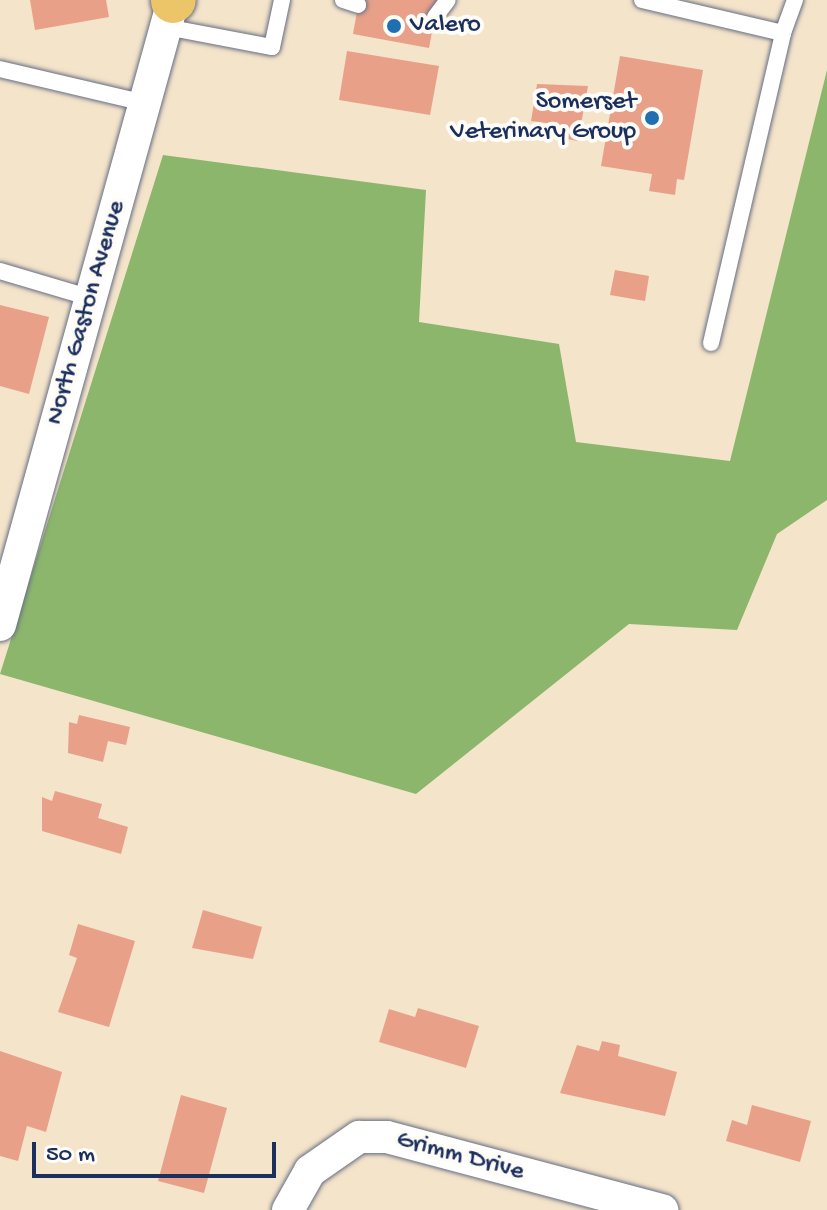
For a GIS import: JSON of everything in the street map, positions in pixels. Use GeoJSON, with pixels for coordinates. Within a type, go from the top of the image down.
{"type":"FeatureCollection","features":[{"type":"Feature","properties":{"kind":"street","name":"North Gaston Avenue"},"geometry":{"type":"LineString","coordinates":[[0,625],[172,7]]}},
{"type":"Feature","properties":{"kind":"street","name":"Grimm Drive"},"geometry":{"type":"LineString","coordinates":[[288,1210],[310,1171],[359,1137],[387,1137],[662,1210]]}},
{"type":"Feature","properties":{"kind":"lane"},"geometry":{"type":"LineString","coordinates":[[172,7],[272,47],[282,0]]}},
{"type":"Feature","properties":{"kind":"lane"},"geometry":{"type":"LineString","coordinates":[[435,17],[448,0]]}},
{"type":"Feature","properties":{"kind":"lane"},"geometry":{"type":"LineString","coordinates":[[642,0],[783,33]]}},
{"type":"Feature","properties":{"kind":"lane"},"geometry":{"type":"LineString","coordinates":[[711,343],[783,33],[795,0]]}},
{"type":"Feature","properties":{"kind":"lane"},"geometry":{"type":"LineString","coordinates":[[0,69],[145,103]]}},
{"type":"Feature","properties":{"kind":"lane"},"geometry":{"type":"LineString","coordinates":[[0,271],[91,298]]}},
{"type":"Feature","properties":{"kind":"green space"},"geometry":{"type":"Polygon","coordinates":[[[827,70],[827,500],[777,534],[737,630],[629,624],[416,794],[0,674],[163,155],[426,190],[419,322],[559,344],[576,442],[730,461],[827,70]]]}},
{"type":"Feature","properties":{"kind":"building"},"geometry":{"type":"Polygon","coordinates":[[[30,0],[106,0],[109,17],[35,30],[30,0]]]}},
{"type":"Feature","properties":{"kind":"building","name":"Valero"},"geometry":{"type":"Polygon","coordinates":[[[359,0],[438,0],[429,48],[353,34],[359,0]]]}},
{"type":"Feature","properties":{"kind":"building"},"geometry":{"type":"Polygon","coordinates":[[[347,51],[439,66],[430,115],[339,100],[347,51]]]}},
{"type":"Feature","properties":{"kind":"building","name":"Somerset Veterinary Group"},"geometry":{"type":"Polygon","coordinates":[[[620,56],[703,70],[684,180],[677,179],[675,195],[649,191],[652,174],[601,166],[620,56]]]}},
{"type":"Feature","properties":{"kind":"building"},"geometry":{"type":"Polygon","coordinates":[[[537,84],[588,86],[578,141],[560,138],[562,125],[531,121],[537,84]]]}},
{"type":"Feature","properties":{"kind":"building"},"geometry":{"type":"Polygon","coordinates":[[[615,270],[649,276],[645,301],[610,295],[615,270]]]}},
{"type":"Feature","properties":{"kind":"building"},"geometry":{"type":"Polygon","coordinates":[[[0,305],[49,317],[29,394],[0,386],[0,305]]]}},
{"type":"Feature","properties":{"kind":"building"},"geometry":{"type":"Polygon","coordinates":[[[79,715],[130,727],[126,745],[108,741],[103,762],[68,753],[69,722],[77,724],[79,715]]]}},
{"type":"Feature","properties":{"kind":"building"},"geometry":{"type":"Polygon","coordinates":[[[55,791],[102,804],[98,818],[128,827],[121,854],[42,831],[42,797],[52,801],[55,791]]]}},
{"type":"Feature","properties":{"kind":"building"},"geometry":{"type":"Polygon","coordinates":[[[203,910],[262,927],[253,959],[192,948],[203,910]]]}},
{"type":"Feature","properties":{"kind":"building"},"geometry":{"type":"Polygon","coordinates":[[[78,924],[135,941],[109,1027],[58,1012],[77,958],[69,955],[78,924]]]}},
{"type":"Feature","properties":{"kind":"building"},"geometry":{"type":"Polygon","coordinates":[[[418,1008],[479,1026],[466,1068],[379,1042],[389,1009],[415,1017],[418,1008]]]}},
{"type":"Feature","properties":{"kind":"building"},"geometry":{"type":"Polygon","coordinates":[[[602,1041],[620,1045],[618,1056],[677,1072],[665,1116],[560,1093],[577,1045],[599,1051],[602,1041]]]}},
{"type":"Feature","properties":{"kind":"building"},"geometry":{"type":"Polygon","coordinates":[[[0,1051],[62,1072],[46,1132],[27,1126],[18,1161],[0,1156],[0,1051]]]}},
{"type":"Feature","properties":{"kind":"building"},"geometry":{"type":"Polygon","coordinates":[[[181,1095],[227,1108],[204,1193],[158,1181],[181,1095]]]}},
{"type":"Feature","properties":{"kind":"building"},"geometry":{"type":"Polygon","coordinates":[[[752,1105],[811,1121],[800,1162],[726,1141],[732,1120],[747,1125],[752,1105]]]}},
{"type":"Feature","properties":{"kind":"place","name":"Valero"},"geometry":{"type":"Point","coordinates":[394,26]}},
{"type":"Feature","properties":{"kind":"place","name":"Somerset Veterinary Group"},"geometry":{"type":"Point","coordinates":[652,118]}}]}
